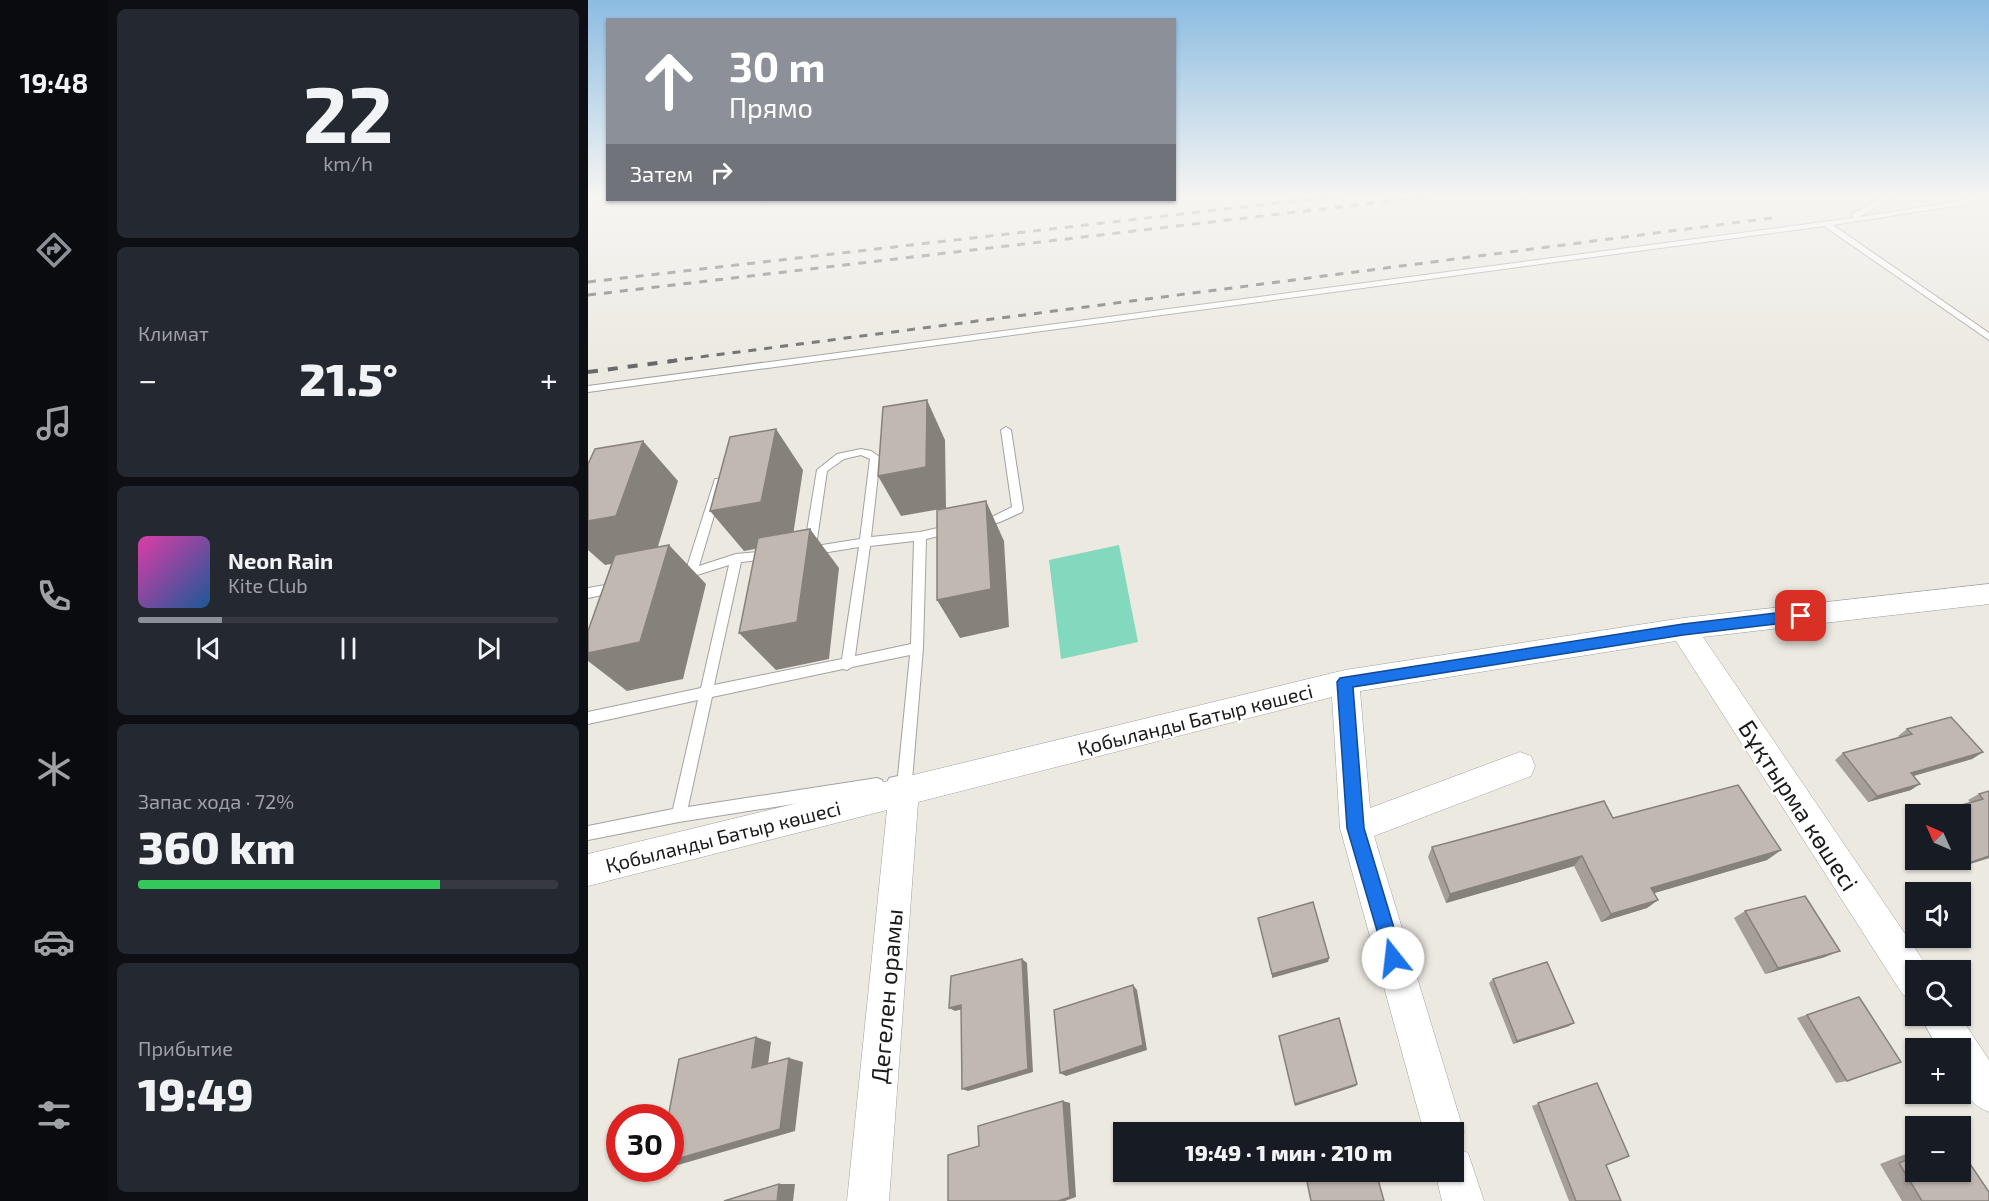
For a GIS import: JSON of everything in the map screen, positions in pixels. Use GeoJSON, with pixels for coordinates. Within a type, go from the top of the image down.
{"type":"FeatureCollection","features":[{"type":"Feature","properties":{"kind":"street","name":"Қобыланды Батыр көшесі"},"geometry":{"type":"LineString","coordinates":[[588,870],[904,786],[1345,682],[1683,629],[1989,594]]}},
{"type":"Feature","properties":{"kind":"street","name":"Бұқтырма көшесі"},"geometry":{"type":"LineString","coordinates":[[1683,629],[1905,965]]}},
{"type":"Feature","properties":{"kind":"street"},"geometry":{"type":"LineString","coordinates":[[1345,682],[1356,828],[1441,1122]]}},
{"type":"Feature","properties":{"kind":"street"},"geometry":{"type":"LineString","coordinates":[[1356,828],[1520,766]]}},
{"type":"Feature","properties":{"kind":"street","name":"Дегелен орамы"},"geometry":{"type":"LineString","coordinates":[[868,1201],[904,786]]}},
{"type":"Feature","properties":{"kind":"street"},"geometry":{"type":"LineString","coordinates":[[1971,1066],[1989,1093]]}},
{"type":"Feature","properties":{"kind":"street"},"geometry":{"type":"LineString","coordinates":[[1458,1182],[1463,1201]]}},
{"type":"Feature","properties":{"kind":"lane"},"geometry":{"type":"LineString","coordinates":[[588,389],[1609,252]]}},
{"type":"Feature","properties":{"kind":"lane"},"geometry":{"type":"LineString","coordinates":[[1868,252],[1989,337]]}},
{"type":"Feature","properties":{"kind":"lane"},"geometry":{"type":"LineString","coordinates":[[847,665],[865,542],[875,457],[867,452],[855,452],[833,460],[822,470],[805,552],[865,542],[920,536],[997,519],[1018,509],[1005,430]]}},
{"type":"Feature","properties":{"kind":"lane"},"geometry":{"type":"LineString","coordinates":[[691,574],[721,475]]}},
{"type":"Feature","properties":{"kind":"lane"},"geometry":{"type":"LineString","coordinates":[[588,833],[679,814],[904,786],[917,648],[920,536]]}},
{"type":"Feature","properties":{"kind":"lane"},"geometry":{"type":"LineString","coordinates":[[670,578],[691,574],[736,558],[778,554]]}},
{"type":"Feature","properties":{"kind":"lane"},"geometry":{"type":"LineString","coordinates":[[679,814],[736,558]]}},
{"type":"Feature","properties":{"kind":"lane"},"geometry":{"type":"LineString","coordinates":[[588,593],[625,586],[612,607]]}},
{"type":"Feature","properties":{"kind":"lane"},"geometry":{"type":"LineString","coordinates":[[588,718],[847,665],[917,648]]}},
{"type":"Feature","properties":{"kind":"green space"},"geometry":{"type":"Polygon","coordinates":[[[1119,545],[1138,642],[1061,659],[1049,560],[1119,545]]]}},
{"type":"Feature","properties":{"kind":"building"},"geometry":{"type":"Polygon","coordinates":[[[927,400],[926,467],[878,476],[883,407],[927,400]]]}},
{"type":"Feature","properties":{"kind":"building"},"geometry":{"type":"Polygon","coordinates":[[[776,429],[761,502],[710,511],[730,437],[776,429]]]}},
{"type":"Feature","properties":{"kind":"building"},"geometry":{"type":"Polygon","coordinates":[[[643,441],[616,516],[588,521],[588,464],[595,449],[643,441]]]}},
{"type":"Feature","properties":{"kind":"building"},"geometry":{"type":"Polygon","coordinates":[[[986,501],[991,589],[937,600],[937,510],[986,501]]]}},
{"type":"Feature","properties":{"kind":"building"},"geometry":{"type":"Polygon","coordinates":[[[810,529],[797,622],[739,633],[758,538],[810,529]]]}},
{"type":"Feature","properties":{"kind":"building"},"geometry":{"type":"Polygon","coordinates":[[[669,545],[640,642],[588,653],[588,631],[615,555],[669,545]]]}},
{"type":"Feature","properties":{"kind":"building"},"geometry":{"type":"Polygon","coordinates":[[[1951,717],[1983,752],[1911,773],[1920,784],[1877,796],[1843,753],[1912,734],[1907,729],[1951,717]]]}},
{"type":"Feature","properties":{"kind":"building"},"geometry":{"type":"Polygon","coordinates":[[[1738,785],[1781,850],[1651,888],[1658,900],[1611,914],[1582,856],[1450,894],[1432,847],[1604,801],[1613,818],[1738,785]]]}},
{"type":"Feature","properties":{"kind":"building"},"geometry":{"type":"Polygon","coordinates":[[[1989,791],[1989,856],[1971,862],[1971,804],[1965,804],[1983,799],[1979,794],[1989,791]]]}},
{"type":"Feature","properties":{"kind":"building"},"geometry":{"type":"Polygon","coordinates":[[[1805,896],[1840,951],[1778,968],[1745,911],[1805,896]]]}},
{"type":"Feature","properties":{"kind":"building"},"geometry":{"type":"Polygon","coordinates":[[[1313,902],[1329,958],[1272,974],[1258,918],[1313,902]]]}},
{"type":"Feature","properties":{"kind":"building"},"geometry":{"type":"Polygon","coordinates":[[[1022,959],[1028,1069],[962,1089],[961,1005],[949,1008],[951,976],[1022,959]]]}},
{"type":"Feature","properties":{"kind":"building"},"geometry":{"type":"Polygon","coordinates":[[[1547,962],[1574,1023],[1517,1041],[1493,979],[1547,962]]]}},
{"type":"Feature","properties":{"kind":"building"},"geometry":{"type":"Polygon","coordinates":[[[1133,985],[1143,1045],[1060,1073],[1054,1010],[1133,985]]]}},
{"type":"Feature","properties":{"kind":"building"},"geometry":{"type":"Polygon","coordinates":[[[1859,997],[1901,1062],[1847,1081],[1807,1015],[1859,997]]]}},
{"type":"Feature","properties":{"kind":"building"},"geometry":{"type":"Polygon","coordinates":[[[1339,1018],[1357,1084],[1295,1104],[1279,1036],[1339,1018]]]}},
{"type":"Feature","properties":{"kind":"building"},"geometry":{"type":"Polygon","coordinates":[[[756,1037],[752,1068],[789,1058],[780,1129],[684,1157],[684,1104],[671,1104],[679,1059],[756,1037]]]}},
{"type":"Feature","properties":{"kind":"building"},"geometry":{"type":"Polygon","coordinates":[[[1597,1083],[1629,1156],[1606,1165],[1621,1201],[1576,1201],[1538,1103],[1597,1083]]]}},
{"type":"Feature","properties":{"kind":"building"},"geometry":{"type":"Polygon","coordinates":[[[1063,1101],[1070,1197],[1058,1201],[948,1201],[948,1155],[979,1146],[978,1126],[1063,1101]]]}},
{"type":"Feature","properties":{"kind":"building"},"geometry":{"type":"Polygon","coordinates":[[[1905,1161],[1905,1173],[1899,1163],[1905,1161]]]}},
{"type":"Feature","properties":{"kind":"building"},"geometry":{"type":"Polygon","coordinates":[[[1971,1165],[1989,1192],[1989,1201],[1922,1201],[1910,1182],[1971,1182],[1971,1165]]]}},
{"type":"Feature","properties":{"kind":"building"},"geometry":{"type":"Polygon","coordinates":[[[1307,1182],[1379,1182],[1384,1201],[1311,1201],[1307,1182]]]}},
{"type":"Feature","properties":{"kind":"building"},"geometry":{"type":"Polygon","coordinates":[[[779,1184],[777,1201],[724,1201],[779,1184]]]}},
{"type":"Feature","properties":{"kind":"railway"},"geometry":{"type":"LineString","coordinates":[[588,282],[850,252]]}},
{"type":"Feature","properties":{"kind":"railway"},"geometry":{"type":"LineString","coordinates":[[588,295],[955,252]]}},
{"type":"Feature","properties":{"kind":"railway"},"geometry":{"type":"LineString","coordinates":[[669,361],[1509,252]]}},
{"type":"Feature","properties":{"kind":"railway"},"geometry":{"type":"LineString","coordinates":[[588,372],[680,360]]}},
{"type":"Feature","properties":{"kind":"route"},"geometry":{"type":"LineString","coordinates":[[1393,958],[1356,828],[1345,682],[1683,629],[1801,616]]}}]}
